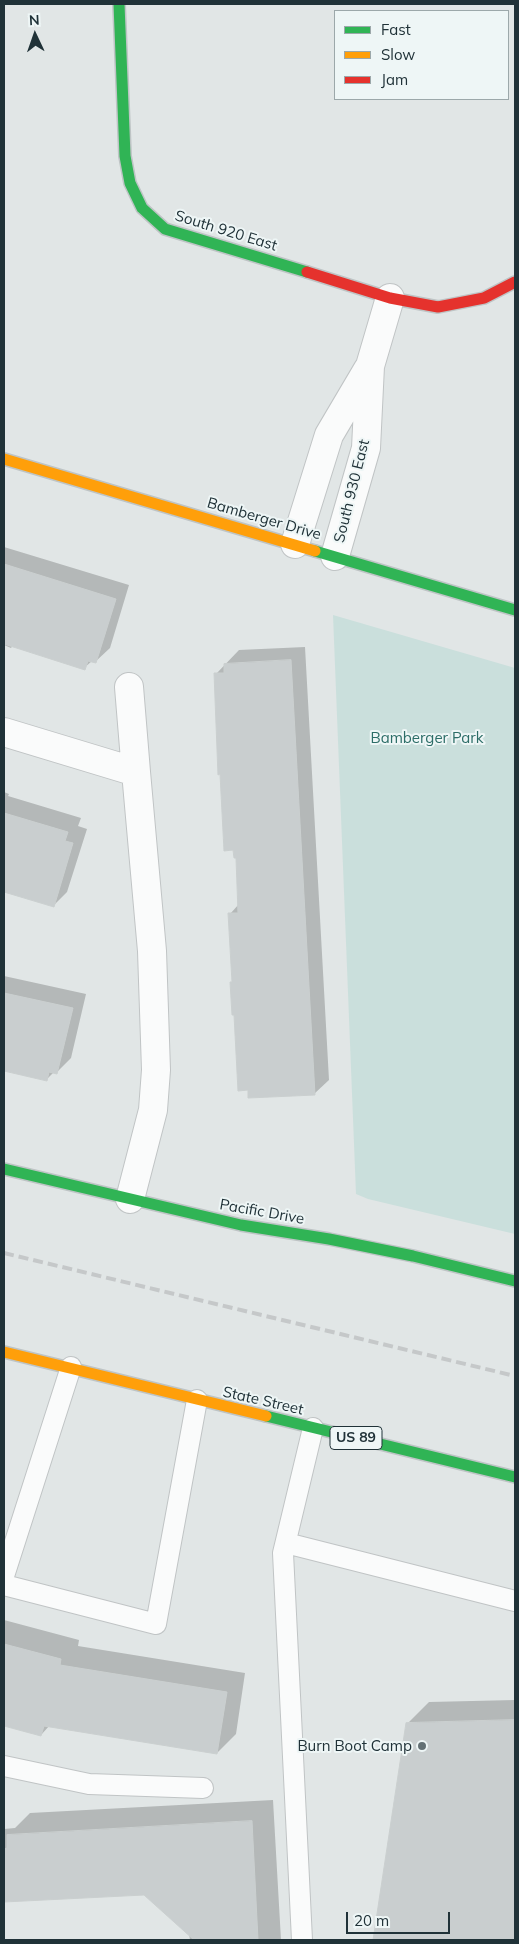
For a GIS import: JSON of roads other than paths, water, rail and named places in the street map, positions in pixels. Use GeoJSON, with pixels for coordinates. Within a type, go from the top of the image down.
{"type":"FeatureCollection","features":[{"type":"Feature","properties":{"kind":"street","name":"South 920 East"},"geometry":{"type":"LineString","coordinates":[[118,4],[125,156],[130,183],[142,208],[165,229],[390,298]]}},
{"type":"Feature","properties":{"kind":"street"},"geometry":{"type":"LineString","coordinates":[[390,298],[438,307],[484,298],[515,282]]}},
{"type":"Feature","properties":{"kind":"street","name":"South 930 East"},"geometry":{"type":"LineString","coordinates":[[335,556],[366,448],[370,366],[390,298]]}},
{"type":"Feature","properties":{"kind":"street","name":"South 930 East"},"geometry":{"type":"LineString","coordinates":[[294,544],[329,434],[370,366]]}},
{"type":"Feature","properties":{"kind":"street","name":"Bamberger Drive"},"geometry":{"type":"LineString","coordinates":[[4,459],[515,610]]}},
{"type":"Feature","properties":{"kind":"street"},"geometry":{"type":"LineString","coordinates":[[129,688],[152,952],[156,1070],[153,1110],[130,1199]]}},
{"type":"Feature","properties":{"kind":"street"},"geometry":{"type":"LineString","coordinates":[[4,732],[136,772]]}},
{"type":"Feature","properties":{"kind":"street","name":"Pacific Drive"},"geometry":{"type":"LineString","coordinates":[[4,1169],[241,1225],[329,1239],[413,1256],[515,1281]]}},
{"type":"Feature","properties":{"kind":"street","name":"State Street"},"geometry":{"type":"LineString","coordinates":[[4,1352],[515,1477]]}},
{"type":"Feature","properties":{"kind":"lane"},"geometry":{"type":"LineString","coordinates":[[4,1576],[71,1367]]}},
{"type":"Feature","properties":{"kind":"lane"},"geometry":{"type":"LineString","coordinates":[[4,1585],[156,1624],[197,1400]]}},
{"type":"Feature","properties":{"kind":"lane"},"geometry":{"type":"LineString","coordinates":[[302,1940],[284,1553],[313,1428]]}},
{"type":"Feature","properties":{"kind":"lane"},"geometry":{"type":"LineString","coordinates":[[286,1543],[515,1601]]}},
{"type":"Feature","properties":{"kind":"lane"},"geometry":{"type":"LineString","coordinates":[[4,1766],[89,1784],[203,1788]]}},
{"type":"Feature","properties":{"kind":"railway"},"geometry":{"type":"LineString","coordinates":[[4,1253],[515,1376]]}},
{"type":"Feature","properties":{"kind":"place","name":"Burn Boot Camp"},"geometry":{"type":"Point","coordinates":[422,1746]}},
{"type":"Feature","properties":{"kind":"park label","name":"Bamberger Park"},"geometry":{"type":"Point","coordinates":[427,738]}}]}
